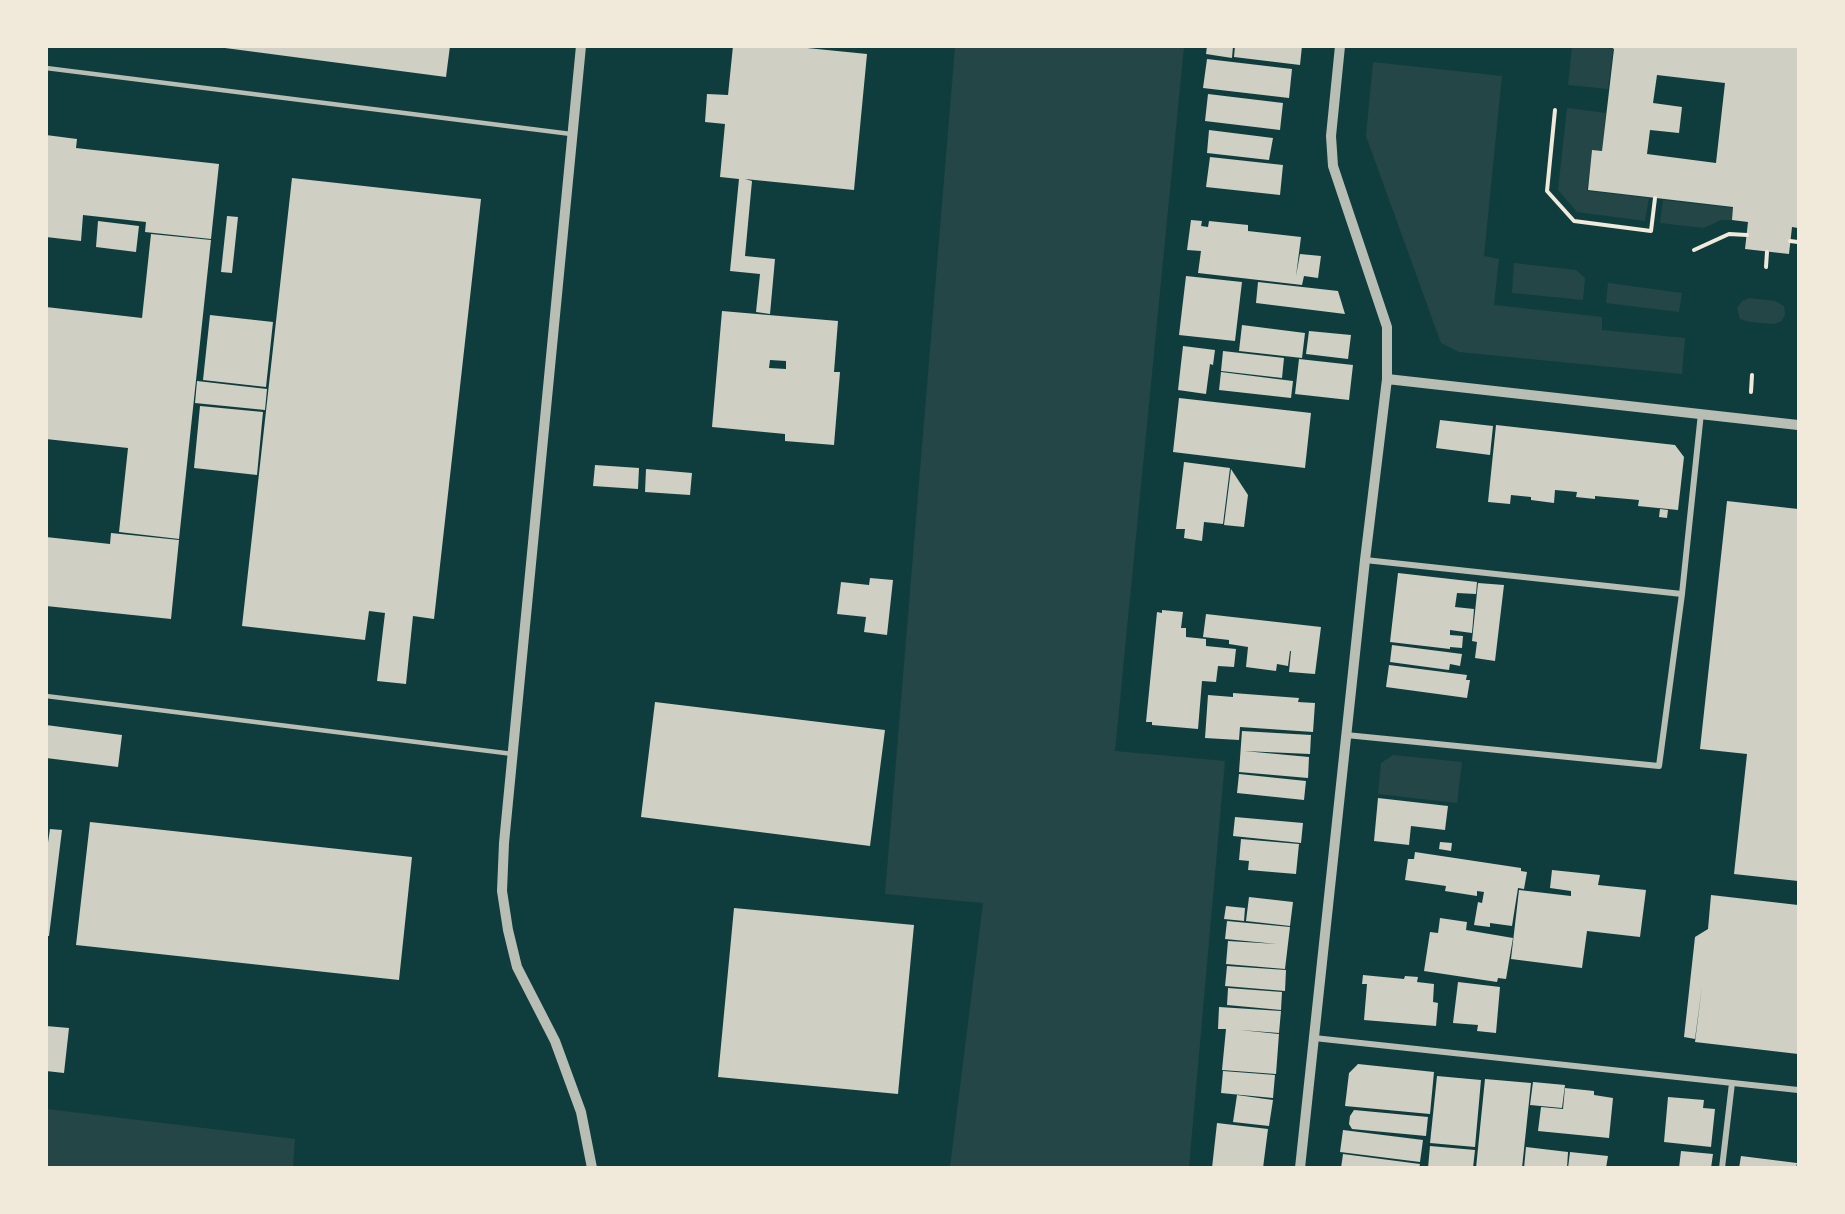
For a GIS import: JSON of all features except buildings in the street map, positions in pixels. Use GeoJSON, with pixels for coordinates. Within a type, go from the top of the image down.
{"type":"FeatureCollection","features":[{"type":"Feature","properties":{"kind":"street"},"geometry":{"type":"LineString","coordinates":[[581,46],[504,843],[502,891],[517,967],[555,1041],[581,1112],[592,1167]]}},
{"type":"Feature","properties":{"kind":"street"},"geometry":{"type":"LineString","coordinates":[[1300,1167],[1365,560],[1387,379],[1387,327],[1333,166],[1331,136],[1340,46]]}},
{"type":"Feature","properties":{"kind":"street"},"geometry":{"type":"LineString","coordinates":[[1387,379],[1798,425]]}},
{"type":"Feature","properties":{"kind":"street"},"geometry":{"type":"LineString","coordinates":[[1346,735],[1659,766],[1682,594],[1701,413]]}},
{"type":"Feature","properties":{"kind":"street"},"geometry":{"type":"LineString","coordinates":[[1365,560],[1682,594]]}},
{"type":"Feature","properties":{"kind":"street"},"geometry":{"type":"LineString","coordinates":[[1314,1038],[1798,1090]]}},
{"type":"Feature","properties":{"kind":"street"},"geometry":{"type":"LineString","coordinates":[[1722,1167],[1732,1083]]}},
{"type":"Feature","properties":{"kind":"lane"},"geometry":{"type":"LineString","coordinates":[[46,68],[573,134]]}},
{"type":"Feature","properties":{"kind":"lane"},"geometry":{"type":"LineString","coordinates":[[46,696],[513,754]]}},
{"type":"Feature","properties":{"kind":"path"},"geometry":{"type":"LineString","coordinates":[[1555,110],[1547,191],[1574,221],[1651,231],[1655,198]]}},
{"type":"Feature","properties":{"kind":"path"},"geometry":{"type":"LineString","coordinates":[[1694,250],[1729,234],[1746,236]]}},
{"type":"Feature","properties":{"kind":"path"},"geometry":{"type":"LineString","coordinates":[[1790,241],[1798,242]]}},
{"type":"Feature","properties":{"kind":"path"},"geometry":{"type":"LineString","coordinates":[[1766,267],[1767,252]]}},
{"type":"Feature","properties":{"kind":"path"},"geometry":{"type":"LineString","coordinates":[[1750,392],[1752,375]]}},
{"type":"Feature","properties":{"kind":"shaded area"},"geometry":{"type":"Polygon","coordinates":[[[955,47],[1184,47],[1115,751],[1225,761],[1189,1167],[950,1167],[983,903],[885,894],[955,47]]]}},
{"type":"Feature","properties":{"kind":"shaded area"},"geometry":{"type":"Polygon","coordinates":[[[1572,47],[1613,49],[1608,89],[1568,85],[1572,47]]]}},
{"type":"Feature","properties":{"kind":"shaded area"},"geometry":{"type":"Polygon","coordinates":[[[1373,62],[1502,76],[1484,256],[1499,259],[1494,305],[1602,317],[1602,330],[1685,338],[1682,374],[1459,352],[1441,343],[1366,136],[1373,62]]]}},
{"type":"Feature","properties":{"kind":"shaded area"},"geometry":{"type":"Polygon","coordinates":[[[1567,108],[1606,113],[1602,151],[1592,150],[1587,191],[1649,198],[1645,221],[1577,212],[1558,190],[1567,108]]]}},
{"type":"Feature","properties":{"kind":"shaded area"},"geometry":{"type":"Polygon","coordinates":[[[1663,200],[1733,208],[1732,220],[1721,220],[1704,228],[1660,223],[1663,200]]]}},
{"type":"Feature","properties":{"kind":"shaded area"},"geometry":{"type":"Polygon","coordinates":[[[1514,263],[1576,270],[1585,278],[1583,300],[1512,293],[1514,263]]]}},
{"type":"Feature","properties":{"kind":"shaded area"},"geometry":{"type":"Polygon","coordinates":[[[1608,283],[1682,293],[1679,312],[1606,303],[1608,283]]]}},
{"type":"Feature","properties":{"kind":"shaded area"},"geometry":{"type":"Polygon","coordinates":[[[1749,298],[1775,301],[1784,306],[1785,314],[1782,321],[1774,324],[1740,319],[1737,308],[1742,301],[1749,298]]]}},
{"type":"Feature","properties":{"kind":"shaded area"},"geometry":{"type":"Polygon","coordinates":[[[1393,755],[1462,762],[1457,803],[1378,794],[1381,763],[1393,755]]]}},
{"type":"Feature","properties":{"kind":"shaded area"},"geometry":{"type":"Polygon","coordinates":[[[47,1109],[295,1139],[293,1167],[47,1167],[47,1109]]]}}]}
